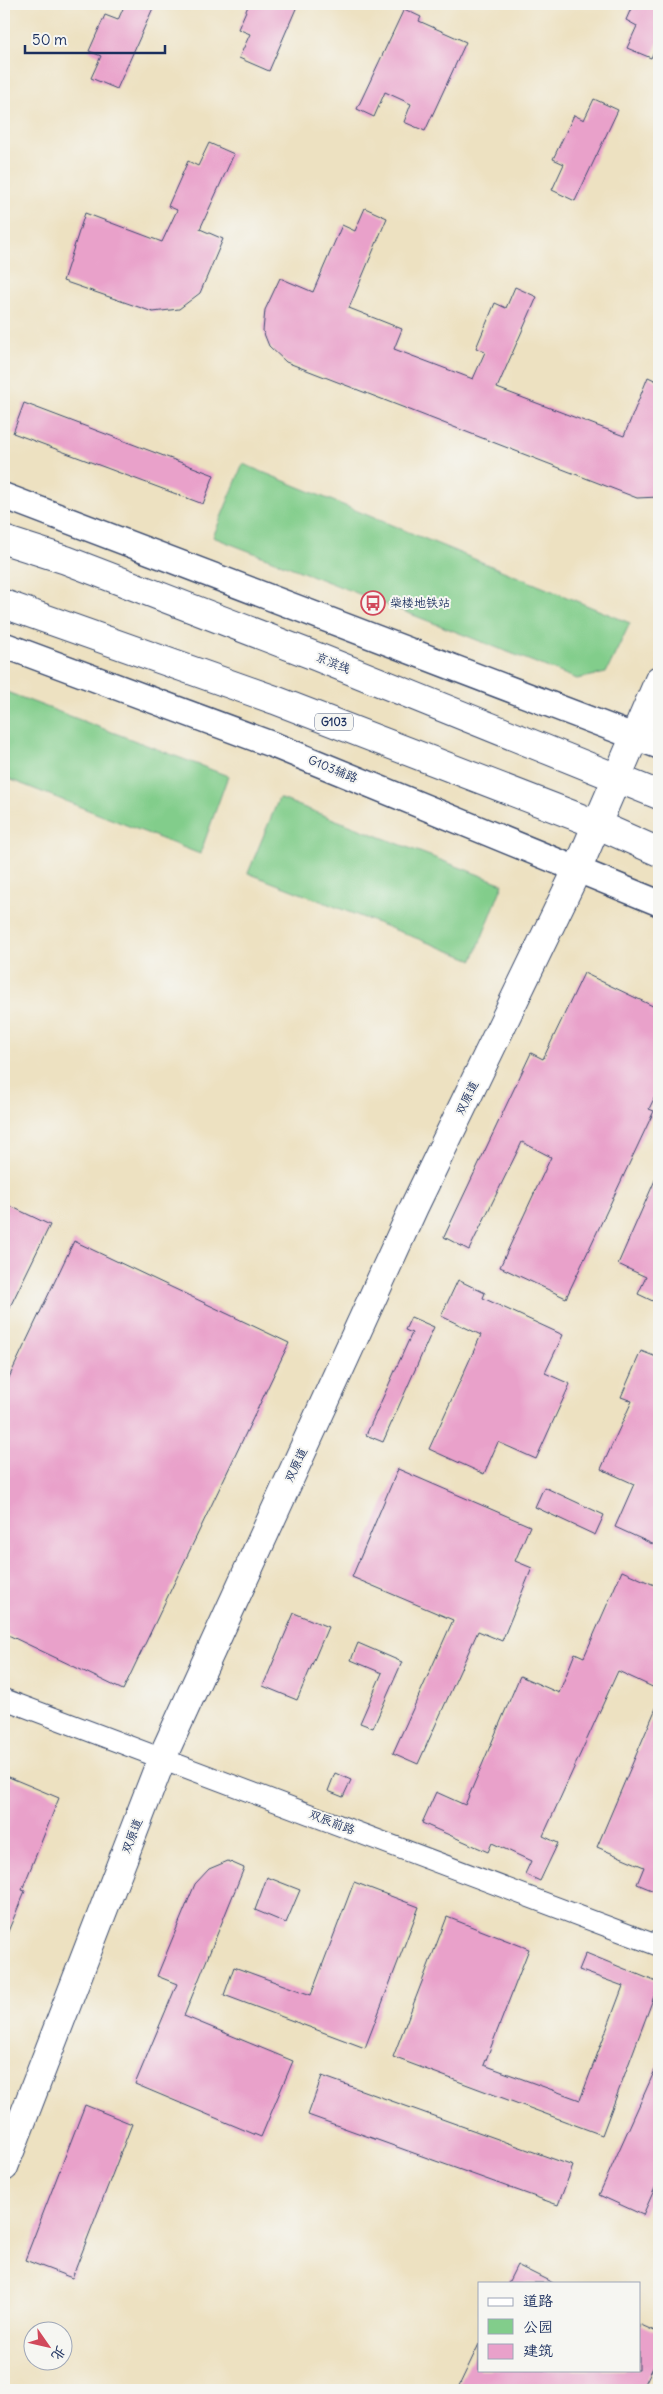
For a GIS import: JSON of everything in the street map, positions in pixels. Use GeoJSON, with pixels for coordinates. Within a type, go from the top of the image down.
{"type":"FeatureCollection","features":[{"type":"Feature","properties":{"kind":"main road","name":"京滨线"},"geometry":{"type":"LineString","coordinates":[[4,540],[66,560],[315,656],[617,776],[659,795]]}},
{"type":"Feature","properties":{"kind":"main road","name":"G103"},"geometry":{"type":"LineString","coordinates":[[4,604],[275,700],[596,824],[659,852]]}},
{"type":"Feature","properties":{"kind":"main road","name":"双原道"},"geometry":{"type":"LineString","coordinates":[[4,2167],[162,1758],[414,1207],[578,868],[659,680]]}},
{"type":"Feature","properties":{"kind":"street"},"geometry":{"type":"LineString","coordinates":[[4,496],[659,746]]}},
{"type":"Feature","properties":{"kind":"street","name":"G103辅路"},"geometry":{"type":"LineString","coordinates":[[4,645],[276,746],[578,868],[659,903]]}},
{"type":"Feature","properties":{"kind":"street","name":"双辰前路"},"geometry":{"type":"LineString","coordinates":[[4,1699],[659,1946]]}},
{"type":"Feature","properties":{"kind":"green space"},"geometry":{"type":"Polygon","coordinates":[[[243,464],[630,623],[606,673],[577,679],[213,537],[243,464]]]}},
{"type":"Feature","properties":{"kind":"green space"},"geometry":{"type":"Polygon","coordinates":[[[4,691],[228,776],[200,854],[4,777],[4,691]]]}},
{"type":"Feature","properties":{"kind":"green space"},"geometry":{"type":"Polygon","coordinates":[[[279,798],[503,884],[473,960],[248,873],[279,798]]]}},
{"type":"Feature","properties":{"kind":"building"},"geometry":{"type":"Polygon","coordinates":[[[125,4],[144,4],[153,8],[117,89],[91,78],[101,56],[89,51],[105,15],[118,20],[125,4]]]}},
{"type":"Feature","properties":{"kind":"building"},"geometry":{"type":"Polygon","coordinates":[[[249,4],[298,4],[269,71],[239,58],[250,34],[238,29],[249,4]]]}},
{"type":"Feature","properties":{"kind":"building"},"geometry":{"type":"Polygon","coordinates":[[[633,4],[659,4],[659,40],[651,58],[627,48],[637,26],[626,20],[633,4]]]}},
{"type":"Feature","properties":{"kind":"building"},"geometry":{"type":"Polygon","coordinates":[[[404,9],[421,17],[419,21],[466,42],[425,131],[404,122],[411,104],[385,92],[374,117],[357,109],[404,9]]]}},
{"type":"Feature","properties":{"kind":"building"},"geometry":{"type":"Polygon","coordinates":[[[594,99],[618,110],[575,201],[552,190],[564,164],[553,159],[574,115],[584,120],[594,99]]]}},
{"type":"Feature","properties":{"kind":"building"},"geometry":{"type":"Polygon","coordinates":[[[209,143],[234,154],[200,229],[223,239],[200,293],[179,309],[153,312],[63,281],[85,213],[162,242],[177,210],[168,206],[188,161],[198,166],[209,143]]]}},
{"type":"Feature","properties":{"kind":"building"},"geometry":{"type":"Polygon","coordinates":[[[365,208],[387,218],[349,308],[402,329],[394,349],[473,379],[485,352],[476,348],[495,303],[506,308],[515,287],[537,297],[497,388],[624,436],[648,377],[659,382],[659,497],[637,498],[286,362],[269,346],[263,331],[265,310],[280,278],[313,292],[342,225],[355,231],[365,208]]]}},
{"type":"Feature","properties":{"kind":"building"},"geometry":{"type":"Polygon","coordinates":[[[24,403],[214,475],[203,504],[13,433],[24,403]]]}},
{"type":"Feature","properties":{"kind":"building"},"geometry":{"type":"Polygon","coordinates":[[[584,973],[659,1009],[659,1088],[649,1109],[654,1111],[566,1298],[500,1267],[551,1157],[522,1142],[469,1250],[444,1237],[531,1053],[543,1059],[584,973]]]}},
{"type":"Feature","properties":{"kind":"building"},"geometry":{"type":"Polygon","coordinates":[[[659,1171],[659,1304],[638,1294],[646,1277],[618,1264],[659,1171]]]}},
{"type":"Feature","properties":{"kind":"building"},"geometry":{"type":"Polygon","coordinates":[[[4,1203],[50,1225],[4,1319],[4,1203]]]}},
{"type":"Feature","properties":{"kind":"building"},"geometry":{"type":"Polygon","coordinates":[[[74,1241],[289,1343],[123,1690],[4,1633],[4,1388],[74,1241]]]}},
{"type":"Feature","properties":{"kind":"building"},"geometry":{"type":"Polygon","coordinates":[[[458,1280],[485,1293],[483,1298],[563,1335],[545,1373],[570,1384],[536,1459],[498,1442],[484,1474],[429,1449],[481,1335],[441,1316],[458,1280]]]}},
{"type":"Feature","properties":{"kind":"building"},"geometry":{"type":"Polygon","coordinates":[[[411,1317],[434,1327],[383,1442],[366,1435],[412,1333],[405,1330],[411,1317]]]}},
{"type":"Feature","properties":{"kind":"building"},"geometry":{"type":"Polygon","coordinates":[[[641,1351],[659,1358],[659,1547],[615,1527],[634,1484],[601,1469],[632,1401],[621,1397],[641,1351]]]}},
{"type":"Feature","properties":{"kind":"building"},"geometry":{"type":"Polygon","coordinates":[[[398,1469],[530,1526],[515,1561],[532,1568],[502,1641],[478,1631],[418,1764],[393,1753],[453,1620],[352,1577],[398,1469]]]}},
{"type":"Feature","properties":{"kind":"building"},"geometry":{"type":"Polygon","coordinates":[[[544,1487],[604,1515],[595,1535],[535,1507],[544,1487]]]}},
{"type":"Feature","properties":{"kind":"building"},"geometry":{"type":"Polygon","coordinates":[[[622,1571],[659,1587],[659,1690],[618,1671],[543,1836],[558,1843],[540,1881],[525,1874],[531,1861],[492,1843],[488,1852],[422,1823],[436,1792],[465,1805],[520,1676],[559,1693],[575,1653],[584,1657],[622,1571]]]}},
{"type":"Feature","properties":{"kind":"building"},"geometry":{"type":"Polygon","coordinates":[[[294,1613],[328,1627],[297,1700],[263,1686],[294,1613]]]}},
{"type":"Feature","properties":{"kind":"building"},"geometry":{"type":"Polygon","coordinates":[[[358,1643],[402,1662],[373,1728],[360,1723],[382,1673],[351,1660],[358,1643]]]}},
{"type":"Feature","properties":{"kind":"building"},"geometry":{"type":"Polygon","coordinates":[[[659,1701],[659,1893],[637,1884],[644,1867],[597,1847],[659,1701]]]}},
{"type":"Feature","properties":{"kind":"building"},"geometry":{"type":"Polygon","coordinates":[[[335,1773],[351,1780],[343,1797],[328,1791],[335,1773]]]}},
{"type":"Feature","properties":{"kind":"building"},"geometry":{"type":"Polygon","coordinates":[[[4,1775],[59,1798],[22,1890],[25,1891],[4,1941],[4,1775]]]}},
{"type":"Feature","properties":{"kind":"building"},"geometry":{"type":"Polygon","coordinates":[[[228,1861],[244,1868],[184,2016],[293,2061],[261,2137],[135,2084],[177,1984],[157,1976],[195,1884],[209,1869],[228,1861]]]}},
{"type":"Feature","properties":{"kind":"building"},"geometry":{"type":"Polygon","coordinates":[[[267,1877],[300,1890],[286,1923],[255,1910],[267,1877]]]}},
{"type":"Feature","properties":{"kind":"building"},"geometry":{"type":"Polygon","coordinates":[[[354,1882],[419,1907],[365,2048],[224,1995],[234,1967],[311,1995],[354,1882]]]}},
{"type":"Feature","properties":{"kind":"building"},"geometry":{"type":"Polygon","coordinates":[[[447,1917],[529,1949],[484,2065],[580,2100],[623,1986],[579,1970],[586,1953],[659,1983],[602,2135],[393,2057],[447,1917]]]}},
{"type":"Feature","properties":{"kind":"building"},"geometry":{"type":"Polygon","coordinates":[[[659,2061],[659,2179],[643,2215],[599,2195],[659,2061]]]}},
{"type":"Feature","properties":{"kind":"building"},"geometry":{"type":"Polygon","coordinates":[[[322,2076],[573,2166],[558,2205],[308,2115],[322,2076]]]}},
{"type":"Feature","properties":{"kind":"building"},"geometry":{"type":"Polygon","coordinates":[[[85,2105],[132,2124],[72,2278],[25,2260],[85,2105]]]}},
{"type":"Feature","properties":{"kind":"building"},"geometry":{"type":"Polygon","coordinates":[[[517,2265],[551,2282],[508,2282],[517,2265]]]}},
{"type":"Feature","properties":{"kind":"building"},"geometry":{"type":"Polygon","coordinates":[[[640,2324],[659,2333],[659,2355],[642,2390],[457,2390],[478,2346],[478,2372],[640,2372],[640,2324]]]}},
{"type":"Feature","properties":{"kind":"place","name":"柴楼地铁站"},"geometry":{"type":"Point","coordinates":[373,603]}}]}
